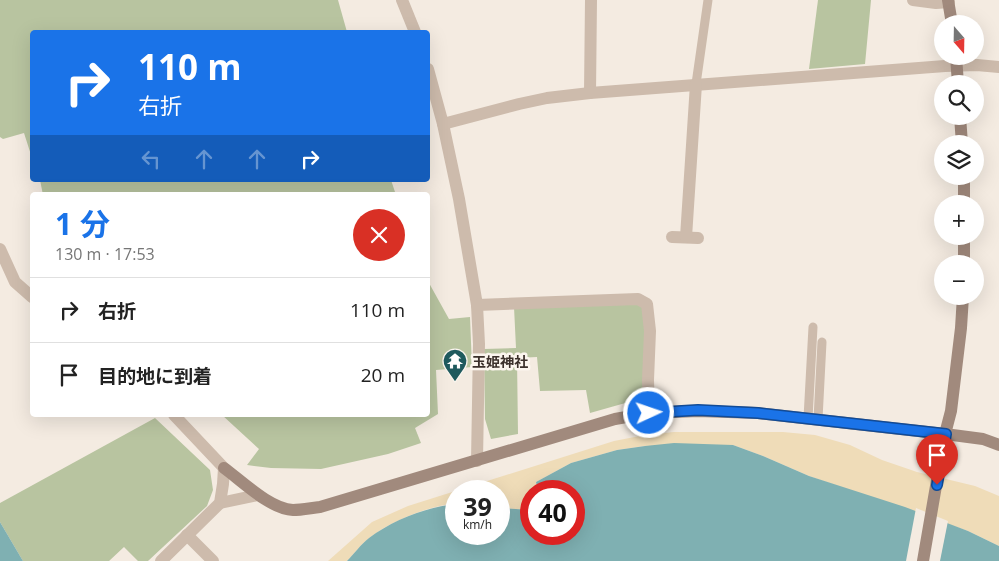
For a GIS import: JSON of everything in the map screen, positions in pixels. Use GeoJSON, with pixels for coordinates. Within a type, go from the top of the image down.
{"type":"FeatureCollection","features":[{"type":"Feature","properties":{"kind":"street"},"geometry":{"type":"LineString","coordinates":[[402,0],[415,30]]}},
{"type":"Feature","properties":{"kind":"street"},"geometry":{"type":"LineString","coordinates":[[590,93],[591,0]]}},
{"type":"Feature","properties":{"kind":"street"},"geometry":{"type":"LineString","coordinates":[[913,0],[936,3],[948,1],[950,15]]}},
{"type":"Feature","properties":{"kind":"street"},"geometry":{"type":"LineString","coordinates":[[443,124],[547,98],[934,63]]}},
{"type":"Feature","properties":{"kind":"street"},"geometry":{"type":"LineString","coordinates":[[977,65],[999,67]]}},
{"type":"Feature","properties":{"kind":"street"},"geometry":{"type":"LineString","coordinates":[[430,76],[443,124],[459,199],[477,305],[479,344],[477,461]]}},
{"type":"Feature","properties":{"kind":"street"},"geometry":{"type":"LineString","coordinates":[[672,237],[692,238],[696,84]]}},
{"type":"Feature","properties":{"kind":"street"},"geometry":{"type":"LineString","coordinates":[[0,249],[15,282],[30,295]]}},
{"type":"Feature","properties":{"kind":"street"},"geometry":{"type":"LineString","coordinates":[[477,305],[638,299],[647,304],[650,324],[649,413]]}},
{"type":"Feature","properties":{"kind":"street"},"geometry":{"type":"LineString","coordinates":[[923,561],[951,411],[962,305]]}},
{"type":"Feature","properties":{"kind":"street"},"geometry":{"type":"LineString","coordinates":[[176,417],[224,468],[274,504],[292,510],[320,507],[615,419],[649,413],[698,410],[758,413],[946,434],[983,439],[999,445]]}},
{"type":"Feature","properties":{"kind":"street"},"geometry":{"type":"LineString","coordinates":[[220,503],[224,468]]}},
{"type":"Feature","properties":{"kind":"street"},"geometry":{"type":"LineString","coordinates":[[161,561],[220,503],[258,494]]}},
{"type":"Feature","properties":{"kind":"street"},"geometry":{"type":"LineString","coordinates":[[187,535],[214,561]]}},
{"type":"Feature","properties":{"kind":"lane"},"geometry":{"type":"LineString","coordinates":[[696,84],[708,0]]}},
{"type":"Feature","properties":{"kind":"lane"},"geometry":{"type":"LineString","coordinates":[[813,327],[813,419]]}},
{"type":"Feature","properties":{"kind":"lane"},"geometry":{"type":"LineString","coordinates":[[813,419],[822,342]]}},
{"type":"Feature","properties":{"kind":"green space"},"geometry":{"type":"Polygon","coordinates":[[[0,0],[338,0],[346,30],[30,30],[30,152],[24,133],[3,139],[0,137],[0,0]]]}},
{"type":"Feature","properties":{"kind":"green space"},"geometry":{"type":"Polygon","coordinates":[[[818,0],[871,0],[865,64],[809,69],[818,0]]]}},
{"type":"Feature","properties":{"kind":"green space"},"geometry":{"type":"Polygon","coordinates":[[[40,182],[392,182],[395,192],[42,192],[40,182]]]}},
{"type":"Feature","properties":{"kind":"green space"},"geometry":{"type":"Polygon","coordinates":[[[430,285],[449,319],[470,317],[472,367],[436,370],[438,414],[415,428],[421,443],[388,454],[321,469],[271,468],[247,465],[259,449],[224,417],[430,417],[430,285]]]}},
{"type":"Feature","properties":{"kind":"green space"},"geometry":{"type":"Polygon","coordinates":[[[635,301],[642,306],[650,332],[643,398],[590,413],[586,390],[540,391],[537,357],[517,358],[518,434],[491,439],[485,419],[484,349],[516,348],[514,307],[635,301]]]}},
{"type":"Feature","properties":{"kind":"green space"},"geometry":{"type":"Polygon","coordinates":[[[155,418],[210,470],[213,490],[207,506],[148,561],[138,561],[124,547],[109,561],[23,561],[0,522],[0,503],[155,418]]]}},
{"type":"Feature","properties":{"kind":"sand"},"geometry":{"type":"Polygon","coordinates":[[[674,432],[783,432],[815,435],[850,445],[882,460],[917,472],[975,486],[999,496],[999,546],[968,531],[809,476],[733,445],[645,446],[617,450],[571,463],[540,480],[520,480],[520,509],[510,509],[510,480],[490,480],[614,441],[674,432]]]}},
{"type":"Feature","properties":{"kind":"sand"},"geometry":{"type":"Polygon","coordinates":[[[445,494],[445,505],[410,515],[378,531],[360,546],[347,561],[328,561],[372,522],[408,506],[445,494]]]}},
{"type":"Feature","properties":{"kind":"water"},"geometry":{"type":"Polygon","coordinates":[[[674,443],[733,445],[809,476],[905,507],[968,531],[999,546],[999,561],[347,561],[366,540],[378,531],[410,515],[445,506],[445,545],[510,545],[510,509],[520,509],[520,545],[585,545],[585,480],[540,480],[571,463],[617,450],[674,443]]]}},
{"type":"Feature","properties":{"kind":"water"},"geometry":{"type":"Polygon","coordinates":[[[0,522],[23,561],[0,561],[0,522]]]}},
{"type":"Feature","properties":{"kind":"pier"},"geometry":{"type":"Polygon","coordinates":[[[916,508],[948,521],[940,561],[906,561],[916,508]]]}},
{"type":"Feature","properties":{"kind":"place","name":"玉姫神社"},"geometry":{"type":"Point","coordinates":[455,382]}},
{"type":"Feature","properties":{"kind":"route"},"geometry":{"type":"LineString","coordinates":[[649,413],[698,410],[758,413],[946,434],[937,485]]}}]}
